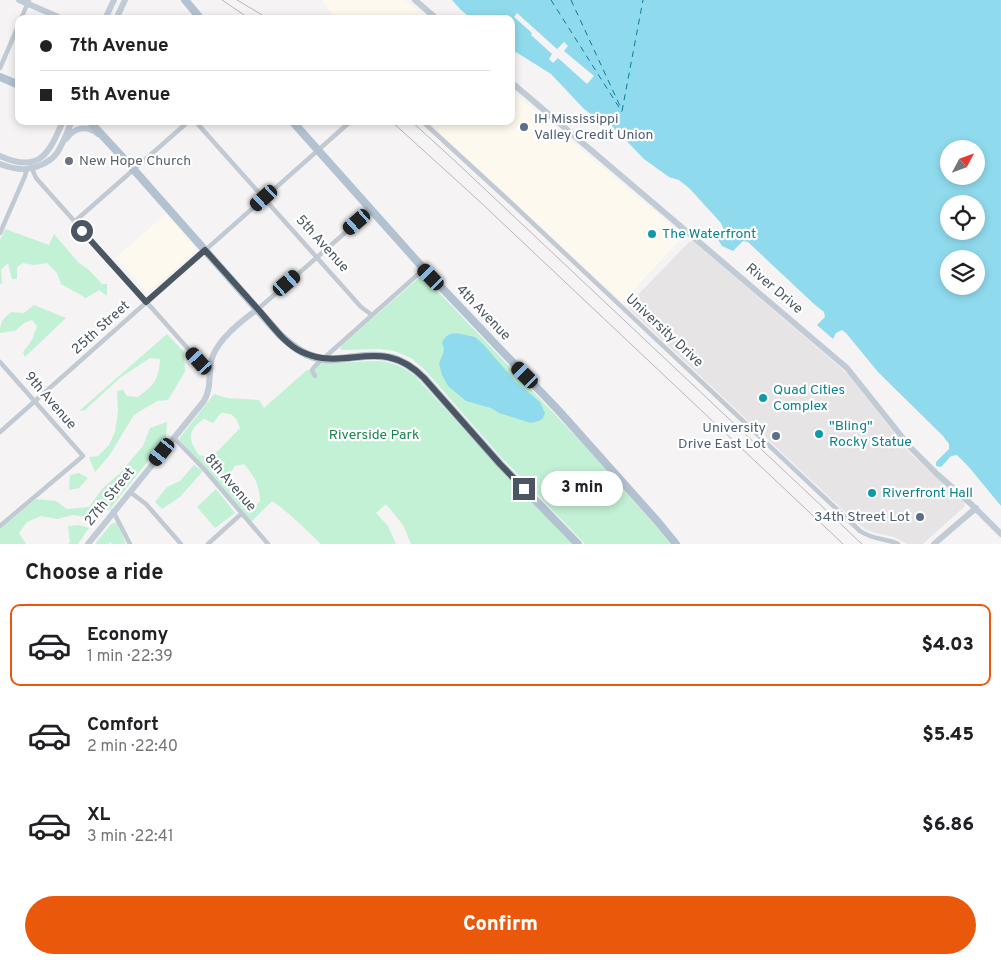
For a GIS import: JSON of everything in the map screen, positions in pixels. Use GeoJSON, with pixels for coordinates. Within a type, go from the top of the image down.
{"type":"FeatureCollection","features":[{"type":"Feature","properties":{"kind":"main road"},"geometry":{"type":"LineString","coordinates":[[185,0],[198,15]]}},
{"type":"Feature","properties":{"kind":"main road"},"geometry":{"type":"LineString","coordinates":[[0,77],[15,83]]}},
{"type":"Feature","properties":{"kind":"main road"},"geometry":{"type":"LineString","coordinates":[[93,125],[280,335],[292,346],[307,354],[324,359],[380,356],[396,359],[411,366],[424,378],[500,464],[578,544]]}},
{"type":"Feature","properties":{"kind":"main road","name":"4th Avenue"},"geometry":{"type":"LineString","coordinates":[[296,125],[424,269],[559,411],[676,544]]}},
{"type":"Feature","properties":{"kind":"street"},"geometry":{"type":"LineString","coordinates":[[19,0],[28,2],[55,15]]}},
{"type":"Feature","properties":{"kind":"street"},"geometry":{"type":"LineString","coordinates":[[107,15],[114,0]]}},
{"type":"Feature","properties":{"kind":"street"},"geometry":{"type":"LineString","coordinates":[[118,15],[125,0]]}},
{"type":"Feature","properties":{"kind":"street"},"geometry":{"type":"LineString","coordinates":[[415,0],[432,15]]}},
{"type":"Feature","properties":{"kind":"street"},"geometry":{"type":"LineString","coordinates":[[23,15],[28,2]]}},
{"type":"Feature","properties":{"kind":"street"},"geometry":{"type":"LineString","coordinates":[[0,68],[15,33]]}},
{"type":"Feature","properties":{"kind":"street","name":"River Drive"},"geometry":{"type":"LineString","coordinates":[[515,85],[848,368],[910,447],[937,474],[976,508],[1001,534]]}},
{"type":"Feature","properties":{"kind":"street"},"geometry":{"type":"LineString","coordinates":[[0,156],[16,162],[30,162],[40,158],[49,150],[60,125]]}},
{"type":"Feature","properties":{"kind":"street"},"geometry":{"type":"LineString","coordinates":[[56,155],[70,125]]}},
{"type":"Feature","properties":{"kind":"street"},"geometry":{"type":"LineString","coordinates":[[74,222],[185,125]]}},
{"type":"Feature","properties":{"kind":"street","name":"5th Avenue"},"geometry":{"type":"LineString","coordinates":[[199,125],[361,307],[372,315]]}},
{"type":"Feature","properties":{"kind":"street","name":"25th Street"},"geometry":{"type":"LineString","coordinates":[[0,432],[346,125]]}},
{"type":"Feature","properties":{"kind":"street","name":"University Drive"},"geometry":{"type":"LineString","coordinates":[[426,125],[860,532],[871,538],[889,540],[898,544]]}},
{"type":"Feature","properties":{"kind":"street"},"geometry":{"type":"LineString","coordinates":[[0,164],[13,169],[30,169],[44,164],[56,155],[73,131],[81,128],[95,131],[116,150]]}},
{"type":"Feature","properties":{"kind":"street"},"geometry":{"type":"LineString","coordinates":[[30,162],[30,169],[36,178],[74,222],[199,361],[202,364],[211,366]]}},
{"type":"Feature","properties":{"kind":"street"},"geometry":{"type":"LineString","coordinates":[[0,233],[24,178],[30,169]]}},
{"type":"Feature","properties":{"kind":"street"},"geometry":{"type":"LineString","coordinates":[[258,309],[371,210]]}},
{"type":"Feature","properties":{"kind":"street"},"geometry":{"type":"LineString","coordinates":[[315,376],[313,368],[424,269]]}},
{"type":"Feature","properties":{"kind":"street","name":"27th Street"},"geometry":{"type":"LineString","coordinates":[[88,544],[207,396],[210,384],[211,360],[216,349],[225,337],[258,309]]}},
{"type":"Feature","properties":{"kind":"street","name":"9th Avenue"},"geometry":{"type":"LineString","coordinates":[[0,362],[83,456],[0,526]]}},
{"type":"Feature","properties":{"kind":"street","name":"8th Avenue"},"geometry":{"type":"LineString","coordinates":[[174,438],[204,469],[268,544]]}},
{"type":"Feature","properties":{"kind":"street"},"geometry":{"type":"LineString","coordinates":[[130,492],[146,504],[181,544]]}},
{"type":"Feature","properties":{"kind":"street"},"geometry":{"type":"LineString","coordinates":[[934,544],[976,508]]}},
{"type":"Feature","properties":{"kind":"street"},"geometry":{"type":"LineString","coordinates":[[113,511],[130,544]]}},
{"type":"Feature","properties":{"kind":"street"},"geometry":{"type":"LineString","coordinates":[[208,544],[241,514]]}},
{"type":"Feature","properties":{"kind":"shaded area"},"geometry":{"type":"Polygon","coordinates":[[[322,0],[405,0],[423,15],[332,15],[322,0]]]}},
{"type":"Feature","properties":{"kind":"shaded area"},"geometry":{"type":"Polygon","coordinates":[[[515,93],[684,236],[622,302],[431,125],[515,125],[515,93]]]}},
{"type":"Feature","properties":{"kind":"shaded area"},"geometry":{"type":"Polygon","coordinates":[[[166,214],[197,250],[147,293],[116,257],[166,214]]]}},
{"type":"Feature","properties":{"kind":"shaded area"},"geometry":{"type":"Polygon","coordinates":[[[693,241],[848,374],[910,453],[964,502],[965,506],[923,544],[907,544],[894,537],[865,529],[630,310],[630,303],[689,242],[693,241]]]}},
{"type":"Feature","properties":{"kind":"green space"},"geometry":{"type":"Polygon","coordinates":[[[5,229],[49,245],[54,234],[79,263],[89,270],[102,284],[107,284],[107,296],[99,290],[86,298],[61,284],[57,273],[47,263],[34,265],[23,263],[17,267],[17,279],[12,279],[8,263],[1,270],[2,283],[0,284],[0,240],[5,229]]]}},
{"type":"Feature","properties":{"kind":"green space"},"geometry":{"type":"Polygon","coordinates":[[[420,277],[425,278],[582,443],[670,544],[585,544],[500,456],[425,370],[411,358],[394,351],[380,349],[340,349],[341,346],[420,277]]]}},
{"type":"Feature","properties":{"kind":"green space"},"geometry":{"type":"Polygon","coordinates":[[[34,305],[66,318],[25,357],[23,352],[32,340],[37,326],[32,320],[24,323],[15,331],[0,333],[1,323],[11,312],[24,313],[34,305]]]}},
{"type":"Feature","properties":{"kind":"green space"},"geometry":{"type":"Polygon","coordinates":[[[167,334],[184,352],[185,372],[168,400],[157,401],[134,415],[109,456],[95,472],[89,457],[98,456],[109,445],[115,432],[118,411],[117,391],[123,390],[127,396],[138,397],[155,381],[160,359],[150,358],[121,377],[85,410],[79,411],[167,334]]]}},
{"type":"Feature","properties":{"kind":"green space","name":"Riverside Park"},"geometry":{"type":"Polygon","coordinates":[[[389,362],[415,376],[488,456],[573,544],[411,544],[403,525],[386,504],[376,513],[388,526],[396,544],[321,544],[272,501],[251,522],[179,439],[214,394],[227,398],[259,400],[264,408],[307,370],[315,370],[316,367],[323,363],[389,362]],[[221,413],[213,423],[204,419],[194,427],[191,440],[199,455],[207,457],[218,451],[240,428],[234,416],[221,413]],[[244,464],[235,466],[227,479],[242,501],[255,506],[260,502],[258,486],[244,464]]]}},
{"type":"Feature","properties":{"kind":"green space"},"geometry":{"type":"Polygon","coordinates":[[[167,422],[166,438],[110,509],[92,518],[73,515],[57,519],[41,516],[27,522],[19,533],[26,544],[0,544],[0,529],[36,499],[56,501],[67,509],[89,507],[103,488],[120,473],[143,446],[150,428],[167,422]]]}},
{"type":"Feature","properties":{"kind":"green space"},"geometry":{"type":"Polygon","coordinates":[[[194,465],[203,471],[180,497],[162,509],[155,502],[167,487],[180,481],[194,465]]]}},
{"type":"Feature","properties":{"kind":"green space"},"geometry":{"type":"Polygon","coordinates":[[[79,473],[88,478],[79,488],[69,490],[70,475],[79,473]]]}},
{"type":"Feature","properties":{"kind":"green space"},"geometry":{"type":"Polygon","coordinates":[[[216,489],[235,513],[215,528],[197,507],[216,489]]]}},
{"type":"Feature","properties":{"kind":"green space"},"geometry":{"type":"Polygon","coordinates":[[[117,522],[126,544],[112,544],[110,542],[109,544],[95,544],[111,524],[117,522]]]}},
{"type":"Feature","properties":{"kind":"green space"},"geometry":{"type":"Polygon","coordinates":[[[79,525],[89,528],[78,544],[68,544],[70,542],[68,526],[79,525]]]}},
{"type":"Feature","properties":{"kind":"water"},"geometry":{"type":"Polygon","coordinates":[[[452,0],[1001,0],[1001,506],[957,455],[951,456],[941,467],[936,466],[936,462],[949,449],[949,444],[878,372],[846,333],[842,330],[836,333],[833,339],[817,325],[825,317],[824,312],[748,242],[743,241],[733,251],[722,246],[717,238],[723,228],[721,223],[690,189],[679,180],[669,177],[644,159],[610,124],[584,109],[551,74],[515,52],[515,15],[467,15],[452,0]]]}},
{"type":"Feature","properties":{"kind":"water"},"geometry":{"type":"Polygon","coordinates":[[[456,333],[475,337],[483,344],[516,382],[540,402],[545,413],[543,418],[531,423],[499,413],[491,408],[466,401],[448,386],[442,375],[439,363],[444,348],[442,343],[447,336],[456,333]]]}},
{"type":"Feature","properties":{"kind":"pier"},"geometry":{"type":"Polygon","coordinates":[[[517,13],[557,49],[564,42],[568,46],[564,51],[594,76],[587,84],[558,58],[553,63],[549,59],[552,54],[531,35],[532,33],[515,18],[517,13]]]}},
{"type":"Feature","properties":{"kind":"ferry route"},"geometry":{"type":"LineString","coordinates":[[551,0],[622,112]]}},
{"type":"Feature","properties":{"kind":"ferry route"},"geometry":{"type":"LineString","coordinates":[[571,0],[620,106]]}},
{"type":"Feature","properties":{"kind":"ferry route"},"geometry":{"type":"LineString","coordinates":[[622,111],[643,0]]}},
{"type":"Feature","properties":{"kind":"railway"},"geometry":{"type":"LineString","coordinates":[[222,0],[244,15]]}},
{"type":"Feature","properties":{"kind":"railway"},"geometry":{"type":"LineString","coordinates":[[237,0],[262,15]]}},
{"type":"Feature","properties":{"kind":"railway"},"geometry":{"type":"LineString","coordinates":[[395,125],[477,199],[843,544]]}},
{"type":"Feature","properties":{"kind":"railway"},"geometry":{"type":"LineString","coordinates":[[415,125],[862,544]]}},
{"type":"Feature","properties":{"kind":"place","name":"IH Mississippi Valley Credit Union"},"geometry":{"type":"Point","coordinates":[524,127]}},
{"type":"Feature","properties":{"kind":"place","name":"New Hope Church"},"geometry":{"type":"Point","coordinates":[69,161]}},
{"type":"Feature","properties":{"kind":"place","name":"The Waterfront"},"geometry":{"type":"Point","coordinates":[652,234]}},
{"type":"Feature","properties":{"kind":"place","name":"Quad Cities Complex"},"geometry":{"type":"Point","coordinates":[763,398]}},
{"type":"Feature","properties":{"kind":"place","name":"\"Bling\" Rocky Statue"},"geometry":{"type":"Point","coordinates":[819,434]}},
{"type":"Feature","properties":{"kind":"place","name":"University Drive East Lot"},"geometry":{"type":"Point","coordinates":[776,436]}},
{"type":"Feature","properties":{"kind":"place","name":"Riverfront Hall"},"geometry":{"type":"Point","coordinates":[872,493]}},
{"type":"Feature","properties":{"kind":"place","name":"34th Street Lot"},"geometry":{"type":"Point","coordinates":[920,517]}},
{"type":"Feature","properties":{"kind":"route"},"geometry":{"type":"LineString","coordinates":[[82,231],[146,302],[205,250],[280,335],[299,351],[324,359],[372,355],[389,357],[411,366],[524,489]]}}]}
